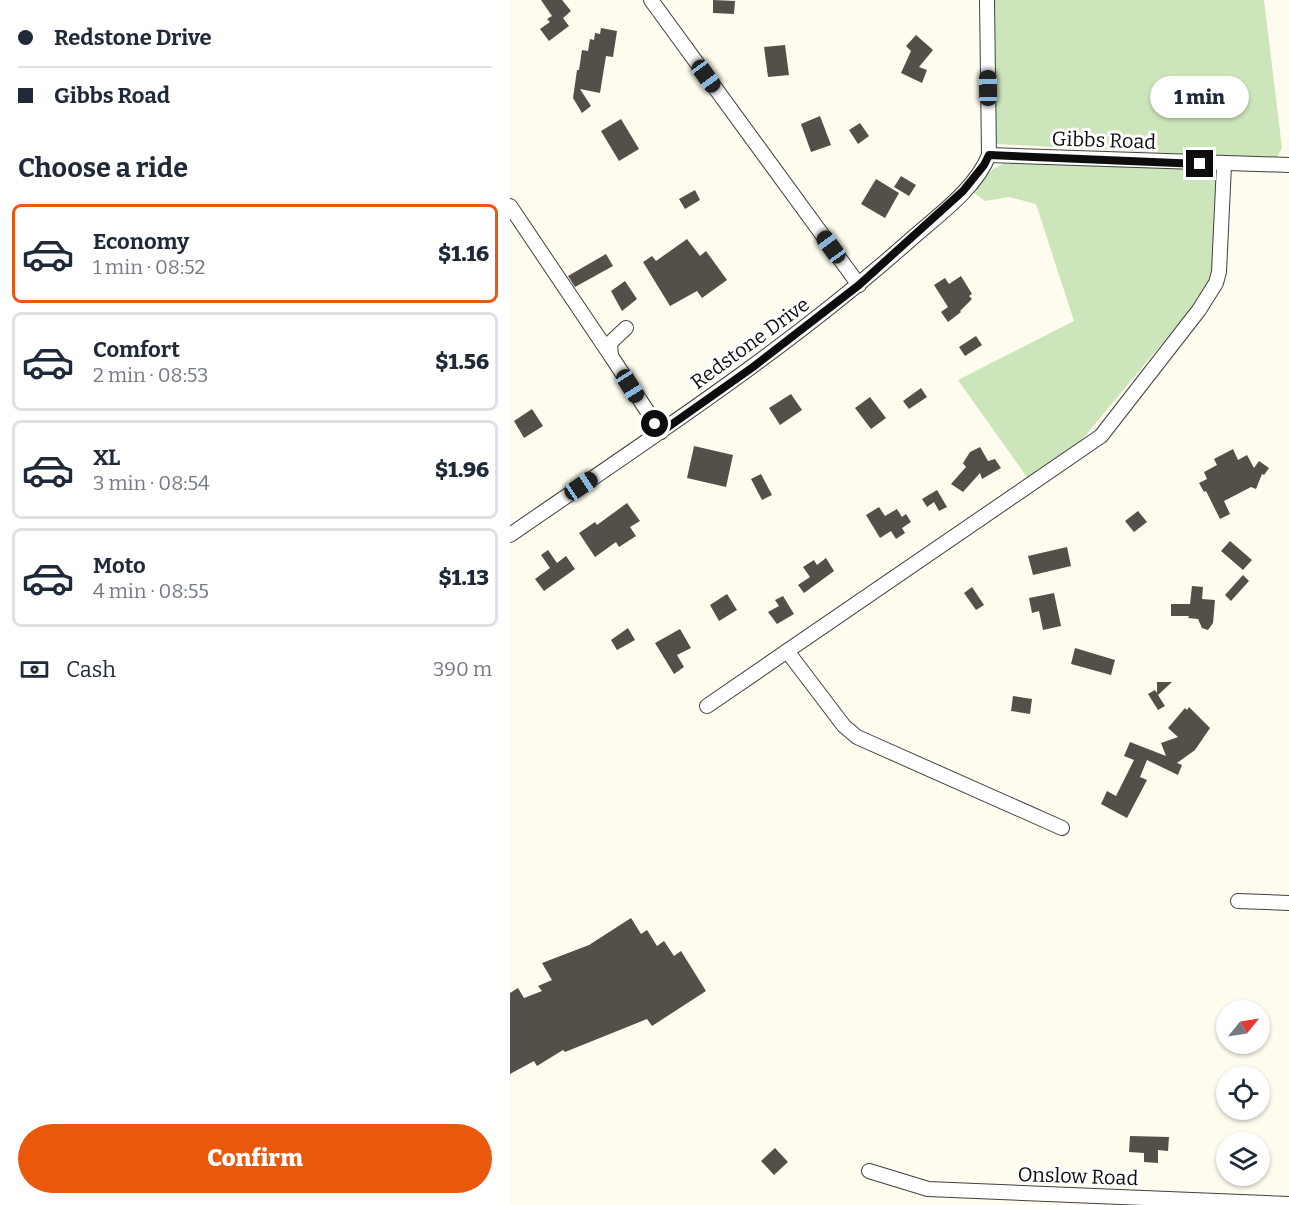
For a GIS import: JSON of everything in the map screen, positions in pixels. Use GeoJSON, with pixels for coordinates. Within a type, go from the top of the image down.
{"type":"FeatureCollection","features":[{"type":"Feature","properties":{"kind":"street"},"geometry":{"type":"LineString","coordinates":[[651,0],[859,285]]}},
{"type":"Feature","properties":{"kind":"street"},"geometry":{"type":"LineString","coordinates":[[987,0],[989,155]]}},
{"type":"Feature","properties":{"kind":"street","name":"Redstone Drive"},"geometry":{"type":"LineString","coordinates":[[510,536],[753,367],[859,285],[963,191],[984,165],[989,155]]}},
{"type":"Feature","properties":{"kind":"street","name":"Gibbs Road"},"geometry":{"type":"LineString","coordinates":[[989,155],[1224,165],[1289,165]]}},
{"type":"Feature","properties":{"kind":"street"},"geometry":{"type":"LineString","coordinates":[[707,706],[1101,436],[1199,310],[1216,284],[1220,272],[1224,165]]}},
{"type":"Feature","properties":{"kind":"street"},"geometry":{"type":"LineString","coordinates":[[510,206],[661,432]]}},
{"type":"Feature","properties":{"kind":"street"},"geometry":{"type":"LineString","coordinates":[[611,356],[610,343],[626,328]]}},
{"type":"Feature","properties":{"kind":"street"},"geometry":{"type":"LineString","coordinates":[[787,651],[844,726],[857,737],[1062,828]]}},
{"type":"Feature","properties":{"kind":"street"},"geometry":{"type":"LineString","coordinates":[[1238,901],[1289,903]]}},
{"type":"Feature","properties":{"kind":"street","name":"Onslow Road"},"geometry":{"type":"LineString","coordinates":[[869,1171],[928,1189],[1289,1204]]}},
{"type":"Feature","properties":{"kind":"green space"},"geometry":{"type":"Polygon","coordinates":[[[995,0],[1264,0],[1282,148],[1276,159],[996,144],[995,0]]]}},
{"type":"Feature","properties":{"kind":"green space"},"geometry":{"type":"Polygon","coordinates":[[[1005,163],[1210,170],[1216,179],[1215,273],[1204,293],[1080,442],[1029,480],[958,380],[1074,321],[1036,204],[1009,197],[985,201],[974,193],[974,187],[993,169],[1005,163]]]}},
{"type":"Feature","properties":{"kind":"building"},"geometry":{"type":"Polygon","coordinates":[[[541,0],[562,0],[571,11],[563,18],[569,26],[549,41],[540,29],[550,22],[547,19],[552,16],[541,0]]]}},
{"type":"Feature","properties":{"kind":"building"},"geometry":{"type":"Polygon","coordinates":[[[713,0],[735,1],[734,14],[713,13],[713,0]]]}},
{"type":"Feature","properties":{"kind":"building"},"geometry":{"type":"Polygon","coordinates":[[[601,28],[617,31],[613,57],[606,56],[600,93],[580,89],[591,106],[582,113],[573,98],[577,70],[579,70],[582,50],[588,51],[590,39],[594,40],[595,33],[600,34],[601,28]]]}},
{"type":"Feature","properties":{"kind":"building"},"geometry":{"type":"Polygon","coordinates":[[[916,35],[933,50],[919,67],[927,70],[922,83],[901,73],[911,51],[906,46],[916,35]]]}},
{"type":"Feature","properties":{"kind":"building"},"geometry":{"type":"Polygon","coordinates":[[[785,45],[789,75],[768,77],[764,47],[785,45]]]}},
{"type":"Feature","properties":{"kind":"building"},"geometry":{"type":"Polygon","coordinates":[[[820,116],[831,145],[811,152],[801,124],[820,116]]]}},
{"type":"Feature","properties":{"kind":"building"},"geometry":{"type":"Polygon","coordinates":[[[621,119],[639,149],[619,161],[601,131],[621,119]]]}},
{"type":"Feature","properties":{"kind":"building"},"geometry":{"type":"Polygon","coordinates":[[[860,123],[869,136],[858,144],[849,130],[860,123]]]}},
{"type":"Feature","properties":{"kind":"building"},"geometry":{"type":"Polygon","coordinates":[[[901,176],[916,185],[909,196],[894,187],[901,176]]]}},
{"type":"Feature","properties":{"kind":"building"},"geometry":{"type":"Polygon","coordinates":[[[876,179],[899,193],[885,218],[861,204],[876,179]]]}},
{"type":"Feature","properties":{"kind":"building"},"geometry":{"type":"Polygon","coordinates":[[[695,190],[700,200],[685,209],[679,199],[695,190]]]}},
{"type":"Feature","properties":{"kind":"building"},"geometry":{"type":"Polygon","coordinates":[[[687,239],[700,256],[706,251],[727,280],[702,298],[697,291],[670,306],[643,262],[652,256],[656,261],[687,239]]]}},
{"type":"Feature","properties":{"kind":"building"},"geometry":{"type":"Polygon","coordinates":[[[606,254],[613,266],[575,287],[568,276],[606,254]]]}},
{"type":"Feature","properties":{"kind":"building"},"geometry":{"type":"Polygon","coordinates":[[[961,276],[972,294],[969,296],[972,299],[948,322],[941,312],[948,307],[934,285],[945,278],[949,284],[961,276]]]}},
{"type":"Feature","properties":{"kind":"building"},"geometry":{"type":"Polygon","coordinates":[[[625,281],[637,299],[622,311],[611,291],[625,281]]]}},
{"type":"Feature","properties":{"kind":"building"},"geometry":{"type":"Polygon","coordinates":[[[976,336],[982,345],[965,356],[959,347],[976,336]]]}},
{"type":"Feature","properties":{"kind":"building"},"geometry":{"type":"Polygon","coordinates":[[[921,388],[927,397],[909,409],[903,401],[921,388]]]}},
{"type":"Feature","properties":{"kind":"building"},"geometry":{"type":"Polygon","coordinates":[[[791,394],[802,410],[780,425],[769,408],[791,394]]]}},
{"type":"Feature","properties":{"kind":"building"},"geometry":{"type":"Polygon","coordinates":[[[870,397],[886,418],[871,429],[855,408],[870,397]]]}},
{"type":"Feature","properties":{"kind":"building"},"geometry":{"type":"Polygon","coordinates":[[[532,409],[543,426],[524,438],[514,421],[532,409]]]}},
{"type":"Feature","properties":{"kind":"building"},"geometry":{"type":"Polygon","coordinates":[[[694,446],[733,455],[726,487],[687,478],[694,446]]]}},
{"type":"Feature","properties":{"kind":"building"},"geometry":{"type":"Polygon","coordinates":[[[980,447],[988,461],[995,459],[1001,468],[982,479],[980,473],[963,492],[951,484],[966,467],[963,463],[970,452],[980,447]]]}},
{"type":"Feature","properties":{"kind":"building"},"geometry":{"type":"Polygon","coordinates":[[[1233,449],[1238,460],[1247,455],[1254,468],[1259,461],[1269,468],[1264,475],[1262,474],[1256,489],[1251,487],[1224,501],[1230,514],[1220,519],[1206,491],[1204,492],[1199,483],[1207,479],[1204,472],[1217,465],[1214,459],[1233,449]]]}},
{"type":"Feature","properties":{"kind":"building"},"geometry":{"type":"Polygon","coordinates":[[[761,474],[772,495],[762,500],[751,479],[761,474]]]}},
{"type":"Feature","properties":{"kind":"building"},"geometry":{"type":"Polygon","coordinates":[[[937,490],[947,507],[939,511],[934,502],[927,507],[922,499],[937,490]]]}},
{"type":"Feature","properties":{"kind":"building"},"geometry":{"type":"Polygon","coordinates":[[[627,503],[640,521],[630,527],[636,536],[619,547],[616,542],[595,557],[579,533],[595,522],[597,525],[627,503]]]}},
{"type":"Feature","properties":{"kind":"building"},"geometry":{"type":"Polygon","coordinates":[[[879,507],[885,516],[897,509],[902,517],[906,514],[911,522],[902,528],[905,533],[896,539],[891,531],[880,538],[866,515],[879,507]]]}},
{"type":"Feature","properties":{"kind":"building"},"geometry":{"type":"Polygon","coordinates":[[[1138,511],[1147,522],[1134,532],[1125,521],[1138,511]]]}},
{"type":"Feature","properties":{"kind":"building"},"geometry":{"type":"Polygon","coordinates":[[[1230,541],[1252,560],[1243,570],[1221,551],[1230,541]]]}},
{"type":"Feature","properties":{"kind":"building"},"geometry":{"type":"Polygon","coordinates":[[[1067,547],[1071,566],[1033,575],[1028,556],[1067,547]]]}},
{"type":"Feature","properties":{"kind":"building"},"geometry":{"type":"Polygon","coordinates":[[[548,550],[557,563],[566,556],[575,569],[544,591],[535,579],[550,568],[541,555],[548,550]]]}},
{"type":"Feature","properties":{"kind":"building"},"geometry":{"type":"Polygon","coordinates":[[[826,558],[834,571],[804,593],[798,585],[810,577],[803,567],[814,560],[817,565],[826,558]]]}},
{"type":"Feature","properties":{"kind":"building"},"geometry":{"type":"Polygon","coordinates":[[[1243,575],[1249,581],[1231,601],[1225,595],[1243,575]]]}},
{"type":"Feature","properties":{"kind":"building"},"geometry":{"type":"Polygon","coordinates":[[[1192,586],[1203,587],[1202,599],[1215,600],[1213,623],[1208,630],[1202,628],[1198,619],[1188,618],[1189,616],[1171,616],[1171,604],[1190,604],[1192,586]]]}},
{"type":"Feature","properties":{"kind":"building"},"geometry":{"type":"Polygon","coordinates":[[[972,587],[984,605],[976,610],[964,593],[972,587]]]}},
{"type":"Feature","properties":{"kind":"building"},"geometry":{"type":"Polygon","coordinates":[[[1054,593],[1061,626],[1043,630],[1039,611],[1032,613],[1029,598],[1054,593]]]}},
{"type":"Feature","properties":{"kind":"building"},"geometry":{"type":"Polygon","coordinates":[[[727,594],[737,610],[719,621],[710,605],[727,594]]]}},
{"type":"Feature","properties":{"kind":"building"},"geometry":{"type":"Polygon","coordinates":[[[783,596],[794,614],[777,624],[768,612],[779,606],[775,600],[783,596]]]}},
{"type":"Feature","properties":{"kind":"building"},"geometry":{"type":"Polygon","coordinates":[[[628,628],[635,640],[617,650],[611,640],[628,628]]]}},
{"type":"Feature","properties":{"kind":"building"},"geometry":{"type":"Polygon","coordinates":[[[680,629],[691,648],[677,655],[684,667],[674,674],[655,643],[680,629]]]}},
{"type":"Feature","properties":{"kind":"building"},"geometry":{"type":"Polygon","coordinates":[[[1075,648],[1115,660],[1111,675],[1071,664],[1075,648]]]}},
{"type":"Feature","properties":{"kind":"building"},"geometry":{"type":"Polygon","coordinates":[[[1157,682],[1172,682],[1158,695],[1165,706],[1158,710],[1148,694],[1155,690],[1157,693],[1157,682]]]}},
{"type":"Feature","properties":{"kind":"building"},"geometry":{"type":"Polygon","coordinates":[[[1013,696],[1032,699],[1030,714],[1011,711],[1013,696]]]}},
{"type":"Feature","properties":{"kind":"building"},"geometry":{"type":"Polygon","coordinates":[[[1189,707],[1210,728],[1195,750],[1177,763],[1182,765],[1178,775],[1147,760],[1140,777],[1147,780],[1127,818],[1101,804],[1107,791],[1116,796],[1134,760],[1124,756],[1130,742],[1166,756],[1161,743],[1178,737],[1168,728],[1185,708],[1187,710],[1189,707]]]}},
{"type":"Feature","properties":{"kind":"building"},"geometry":{"type":"Polygon","coordinates":[[[631,918],[641,934],[647,930],[657,946],[664,941],[674,956],[681,951],[706,991],[652,1026],[647,1019],[565,1052],[563,1050],[537,1066],[534,1061],[510,1074],[510,993],[518,988],[524,998],[542,991],[538,986],[552,980],[542,963],[589,945],[631,918]]]}},
{"type":"Feature","properties":{"kind":"building"},"geometry":{"type":"Polygon","coordinates":[[[1130,1136],[1169,1137],[1168,1151],[1158,1150],[1158,1163],[1144,1162],[1144,1153],[1129,1152],[1130,1136]]]}},
{"type":"Feature","properties":{"kind":"building"},"geometry":{"type":"Polygon","coordinates":[[[775,1148],[788,1162],[774,1175],[761,1161],[775,1148]]]}},
{"type":"Feature","properties":{"kind":"route"},"geometry":{"type":"LineString","coordinates":[[655,424],[661,432],[791,339],[859,285],[948,206],[976,177],[989,155],[1200,164]]}}]}
